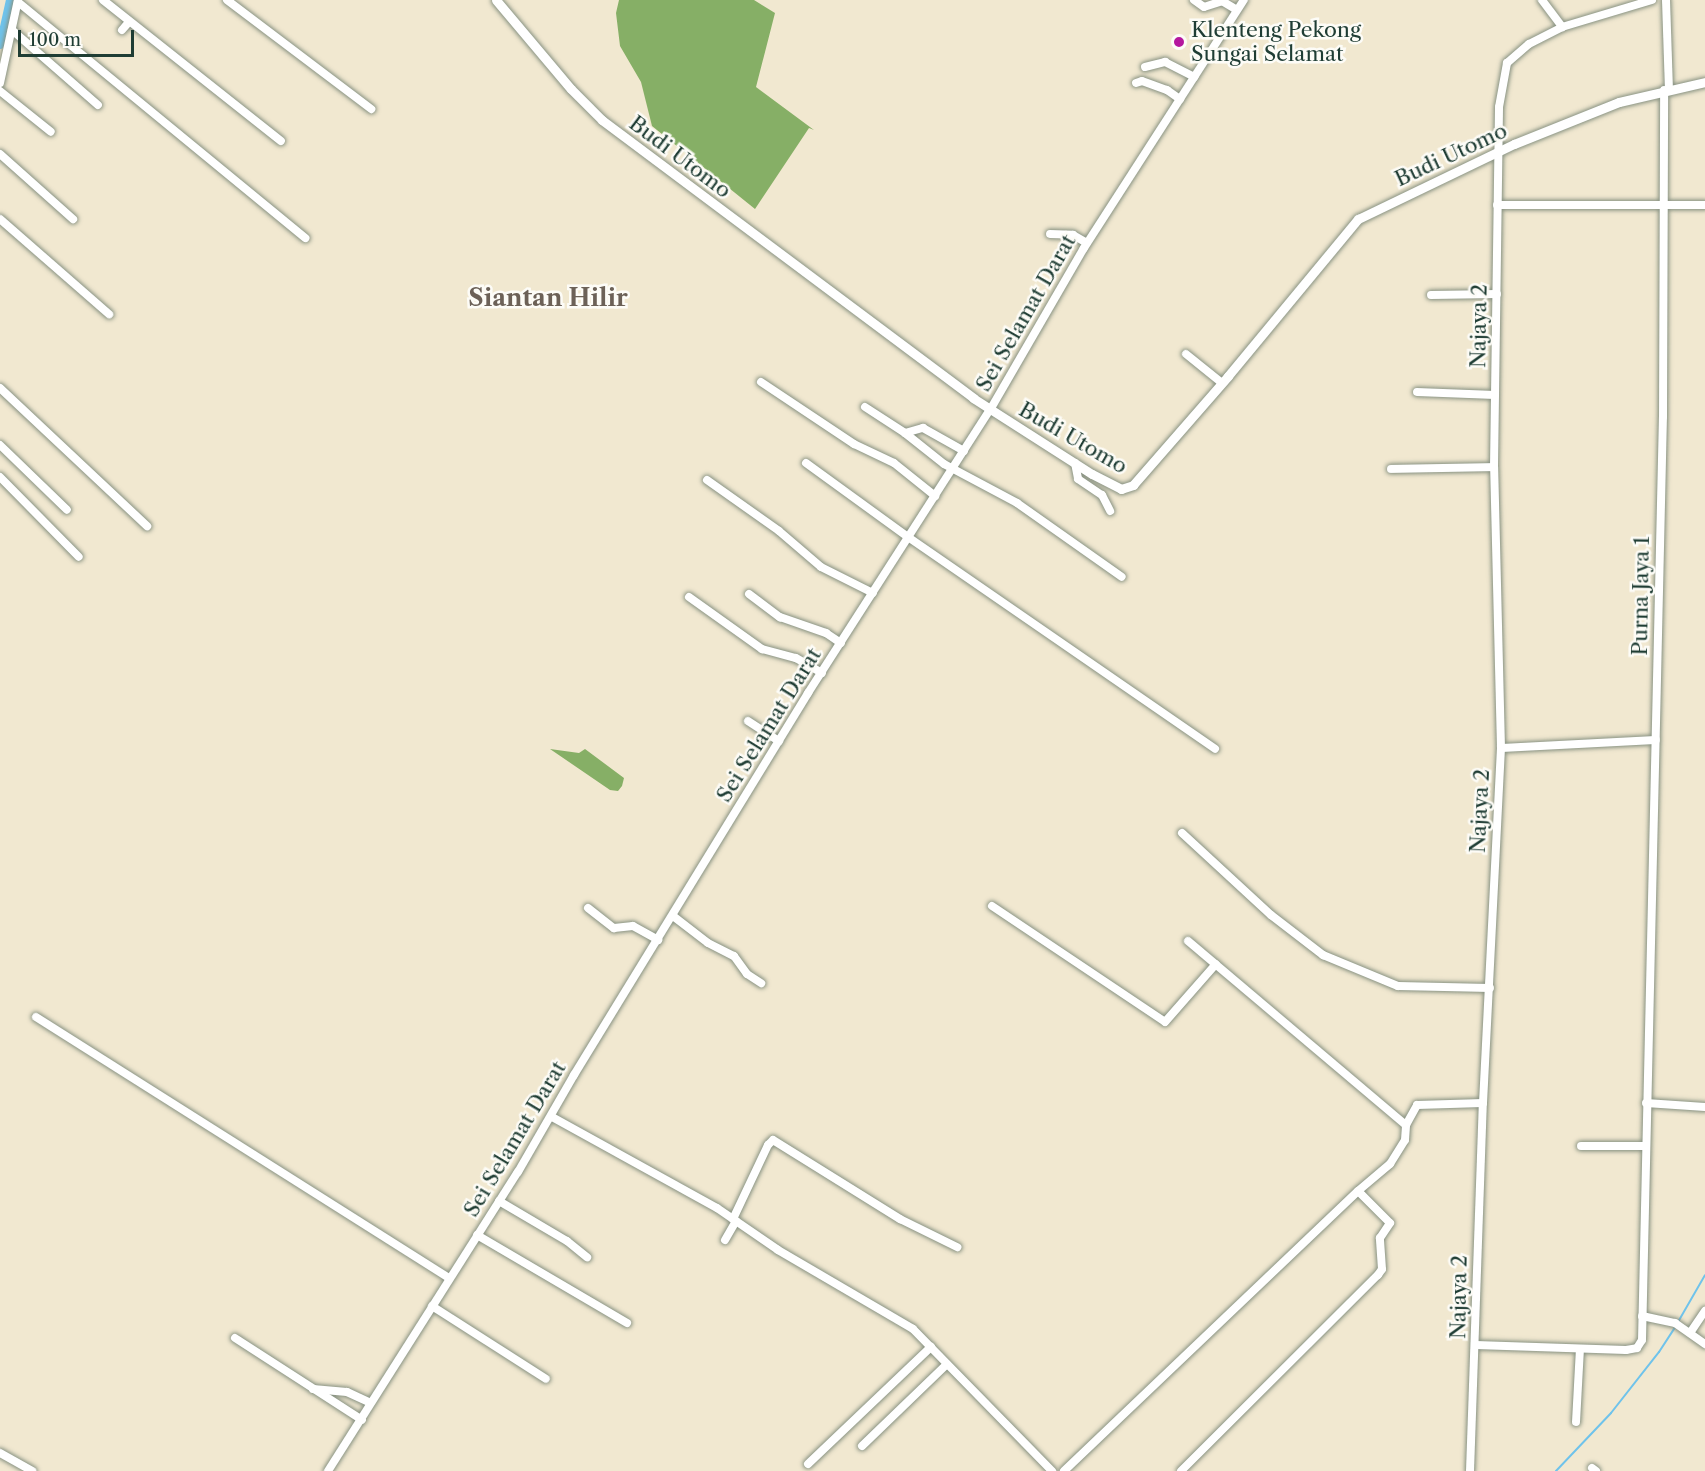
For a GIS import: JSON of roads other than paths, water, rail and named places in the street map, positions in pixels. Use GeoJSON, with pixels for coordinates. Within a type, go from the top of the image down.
{"type":"FeatureCollection","features":[{"type":"Feature","properties":{"kind":"street"},"geometry":{"type":"LineString","coordinates":[[103,0],[281,141]]}},
{"type":"Feature","properties":{"kind":"street"},"geometry":{"type":"LineString","coordinates":[[227,0],[371,109]]}},
{"type":"Feature","properties":{"kind":"street","name":"Budi Utomo"},"geometry":{"type":"LineString","coordinates":[[496,0],[571,89],[602,120],[972,398],[1075,464],[1121,489],[1128,488],[1222,383],[1353,223],[1498,152],[1619,102],[1705,82]]}},
{"type":"Feature","properties":{"kind":"street"},"geometry":{"type":"LineString","coordinates":[[1194,0],[1204,7],[1222,1],[1235,9]]}},
{"type":"Feature","properties":{"kind":"street","name":"Sei Selamat Darat"},"geometry":{"type":"LineString","coordinates":[[328,1471],[362,1420],[368,1401],[432,1306],[552,1117],[574,1075],[656,938],[674,915],[776,739],[869,590],[964,451],[1085,242],[1180,99],[1235,9],[1244,0]]}},
{"type":"Feature","properties":{"kind":"street"},"geometry":{"type":"LineString","coordinates":[[1542,0],[1562,27]]}},
{"type":"Feature","properties":{"kind":"street","name":"Najaya 2"},"geometry":{"type":"LineString","coordinates":[[1470,1471],[1483,1103],[1502,748],[1494,466],[1499,107],[1508,63],[1529,44],[1562,27],[1652,0]]}},
{"type":"Feature","properties":{"kind":"street","name":"Purna Jaya 1"},"geometry":{"type":"LineString","coordinates":[[1580,1349],[1626,1350],[1636,1348],[1642,1340],[1663,428],[1666,0]]}},
{"type":"Feature","properties":{"kind":"street"},"geometry":{"type":"LineString","coordinates":[[0,83],[18,1],[305,238]]}},
{"type":"Feature","properties":{"kind":"street"},"geometry":{"type":"LineString","coordinates":[[122,30],[129,21]]}},
{"type":"Feature","properties":{"kind":"street"},"geometry":{"type":"LineString","coordinates":[[12,30],[98,105]]}},
{"type":"Feature","properties":{"kind":"street"},"geometry":{"type":"LineString","coordinates":[[1145,67],[1165,62],[1194,77]]}},
{"type":"Feature","properties":{"kind":"street"},"geometry":{"type":"LineString","coordinates":[[1136,83],[1143,81],[1167,90],[1180,99]]}},
{"type":"Feature","properties":{"kind":"street"},"geometry":{"type":"LineString","coordinates":[[0,91],[51,132]]}},
{"type":"Feature","properties":{"kind":"street"},"geometry":{"type":"LineString","coordinates":[[0,154],[73,219]]}},
{"type":"Feature","properties":{"kind":"street"},"geometry":{"type":"LineString","coordinates":[[1497,205],[1705,205]]}},
{"type":"Feature","properties":{"kind":"street"},"geometry":{"type":"LineString","coordinates":[[0,219],[109,314]]}},
{"type":"Feature","properties":{"kind":"street"},"geometry":{"type":"LineString","coordinates":[[1050,234],[1073,235],[1085,242]]}},
{"type":"Feature","properties":{"kind":"street"},"geometry":{"type":"LineString","coordinates":[[1431,295],[1497,294]]}},
{"type":"Feature","properties":{"kind":"street"},"geometry":{"type":"LineString","coordinates":[[1186,354],[1222,383]]}},
{"type":"Feature","properties":{"kind":"street"},"geometry":{"type":"LineString","coordinates":[[761,382],[854,444],[894,463],[935,496]]}},
{"type":"Feature","properties":{"kind":"street"},"geometry":{"type":"LineString","coordinates":[[0,387],[147,526]]}},
{"type":"Feature","properties":{"kind":"street"},"geometry":{"type":"LineString","coordinates":[[1418,392],[1496,395]]}},
{"type":"Feature","properties":{"kind":"street"},"geometry":{"type":"LineString","coordinates":[[865,407],[905,433],[944,464],[1012,500],[1122,577]]}},
{"type":"Feature","properties":{"kind":"street"},"geometry":{"type":"LineString","coordinates":[[905,433],[923,428],[964,451]]}},
{"type":"Feature","properties":{"kind":"street"},"geometry":{"type":"LineString","coordinates":[[0,445],[67,510]]}},
{"type":"Feature","properties":{"kind":"street"},"geometry":{"type":"LineString","coordinates":[[806,463],[1215,749]]}},
{"type":"Feature","properties":{"kind":"street"},"geometry":{"type":"LineString","coordinates":[[1075,464],[1078,479],[1102,495],[1110,512]]}},
{"type":"Feature","properties":{"kind":"street"},"geometry":{"type":"LineString","coordinates":[[1391,469],[1494,466]]}},
{"type":"Feature","properties":{"kind":"street"},"geometry":{"type":"LineString","coordinates":[[0,477],[79,557]]}},
{"type":"Feature","properties":{"kind":"street"},"geometry":{"type":"LineString","coordinates":[[707,480],[779,531],[822,567],[854,580],[869,590]]}},
{"type":"Feature","properties":{"kind":"street"},"geometry":{"type":"LineString","coordinates":[[749,594],[780,617],[826,633],[838,641]]}},
{"type":"Feature","properties":{"kind":"street"},"geometry":{"type":"LineString","coordinates":[[689,597],[762,649],[806,664],[819,671]]}},
{"type":"Feature","properties":{"kind":"street"},"geometry":{"type":"LineString","coordinates":[[748,720],[776,739]]}},
{"type":"Feature","properties":{"kind":"street"},"geometry":{"type":"LineString","coordinates":[[1502,748],[1656,740]]}},
{"type":"Feature","properties":{"kind":"street"},"geometry":{"type":"LineString","coordinates":[[1182,833],[1271,915],[1323,955],[1398,986],[1490,988]]}},
{"type":"Feature","properties":{"kind":"street"},"geometry":{"type":"LineString","coordinates":[[992,906],[1165,1022],[1216,964]]}},
{"type":"Feature","properties":{"kind":"street"},"geometry":{"type":"LineString","coordinates":[[588,908],[614,928],[625,925],[645,930],[656,938]]}},
{"type":"Feature","properties":{"kind":"street"},"geometry":{"type":"LineString","coordinates":[[674,915],[708,943],[734,956],[747,974],[761,983]]}},
{"type":"Feature","properties":{"kind":"street"},"geometry":{"type":"LineString","coordinates":[[1188,941],[1406,1125]]}},
{"type":"Feature","properties":{"kind":"street"},"geometry":{"type":"LineString","coordinates":[[36,1017],[449,1278]]}},
{"type":"Feature","properties":{"kind":"street"},"geometry":{"type":"LineString","coordinates":[[1064,1471],[1398,1153],[1405,1140],[1406,1125],[1418,1105],[1483,1103]]}},
{"type":"Feature","properties":{"kind":"street"},"geometry":{"type":"LineString","coordinates":[[1646,1103],[1705,1107]]}},
{"type":"Feature","properties":{"kind":"street"},"geometry":{"type":"LineString","coordinates":[[552,1117],[734,1220],[778,1250],[907,1325],[1052,1471]]}},
{"type":"Feature","properties":{"kind":"street"},"geometry":{"type":"LineString","coordinates":[[724,1240],[768,1145],[773,1140],[900,1219],[957,1247]]}},
{"type":"Feature","properties":{"kind":"street"},"geometry":{"type":"LineString","coordinates":[[1581,1146],[1646,1146]]}},
{"type":"Feature","properties":{"kind":"street"},"geometry":{"type":"LineString","coordinates":[[1181,1471],[1382,1269],[1380,1238],[1390,1223],[1358,1191]]}},
{"type":"Feature","properties":{"kind":"street"},"geometry":{"type":"LineString","coordinates":[[499,1201],[567,1241],[587,1257]]}},
{"type":"Feature","properties":{"kind":"street"},"geometry":{"type":"LineString","coordinates":[[477,1235],[627,1323]]}},
{"type":"Feature","properties":{"kind":"street"},"geometry":{"type":"LineString","coordinates":[[432,1306],[546,1379]]}},
{"type":"Feature","properties":{"kind":"street"},"geometry":{"type":"LineString","coordinates":[[1689,1333],[1705,1311]]}},
{"type":"Feature","properties":{"kind":"street"},"geometry":{"type":"LineString","coordinates":[[1642,1316],[1675,1323],[1705,1344]]}},
{"type":"Feature","properties":{"kind":"street"},"geometry":{"type":"LineString","coordinates":[[235,1338],[362,1420]]}},
{"type":"Feature","properties":{"kind":"street"},"geometry":{"type":"LineString","coordinates":[[1476,1345],[1580,1349],[1576,1422]]}},
{"type":"Feature","properties":{"kind":"street"},"geometry":{"type":"LineString","coordinates":[[808,1464],[931,1347]]}},
{"type":"Feature","properties":{"kind":"street"},"geometry":{"type":"LineString","coordinates":[[862,1446],[947,1364]]}},
{"type":"Feature","properties":{"kind":"street"},"geometry":{"type":"LineString","coordinates":[[312,1389],[355,1395],[368,1401]]}},
{"type":"Feature","properties":{"kind":"street"},"geometry":{"type":"LineString","coordinates":[[0,1453],[32,1471]]}},
{"type":"Feature","properties":{"kind":"waterway"},"geometry":{"type":"LineString","coordinates":[[0,45],[10,0]]}},
{"type":"Feature","properties":{"kind":"waterway"},"geometry":{"type":"LineString","coordinates":[[1678,1322],[1705,1275]]}},
{"type":"Feature","properties":{"kind":"waterway"},"geometry":{"type":"LineString","coordinates":[[1556,1471],[1611,1413],[1659,1352],[1675,1327]]}},
{"type":"Feature","properties":{"kind":"place","name":"Klenteng Pekong Sungai Selamat"},"geometry":{"type":"Point","coordinates":[1179,42]}},
{"type":"Feature","properties":{"kind":"district","name":"Siantan Hilir"},"geometry":{"type":"Point","coordinates":[548,298]}}]}
